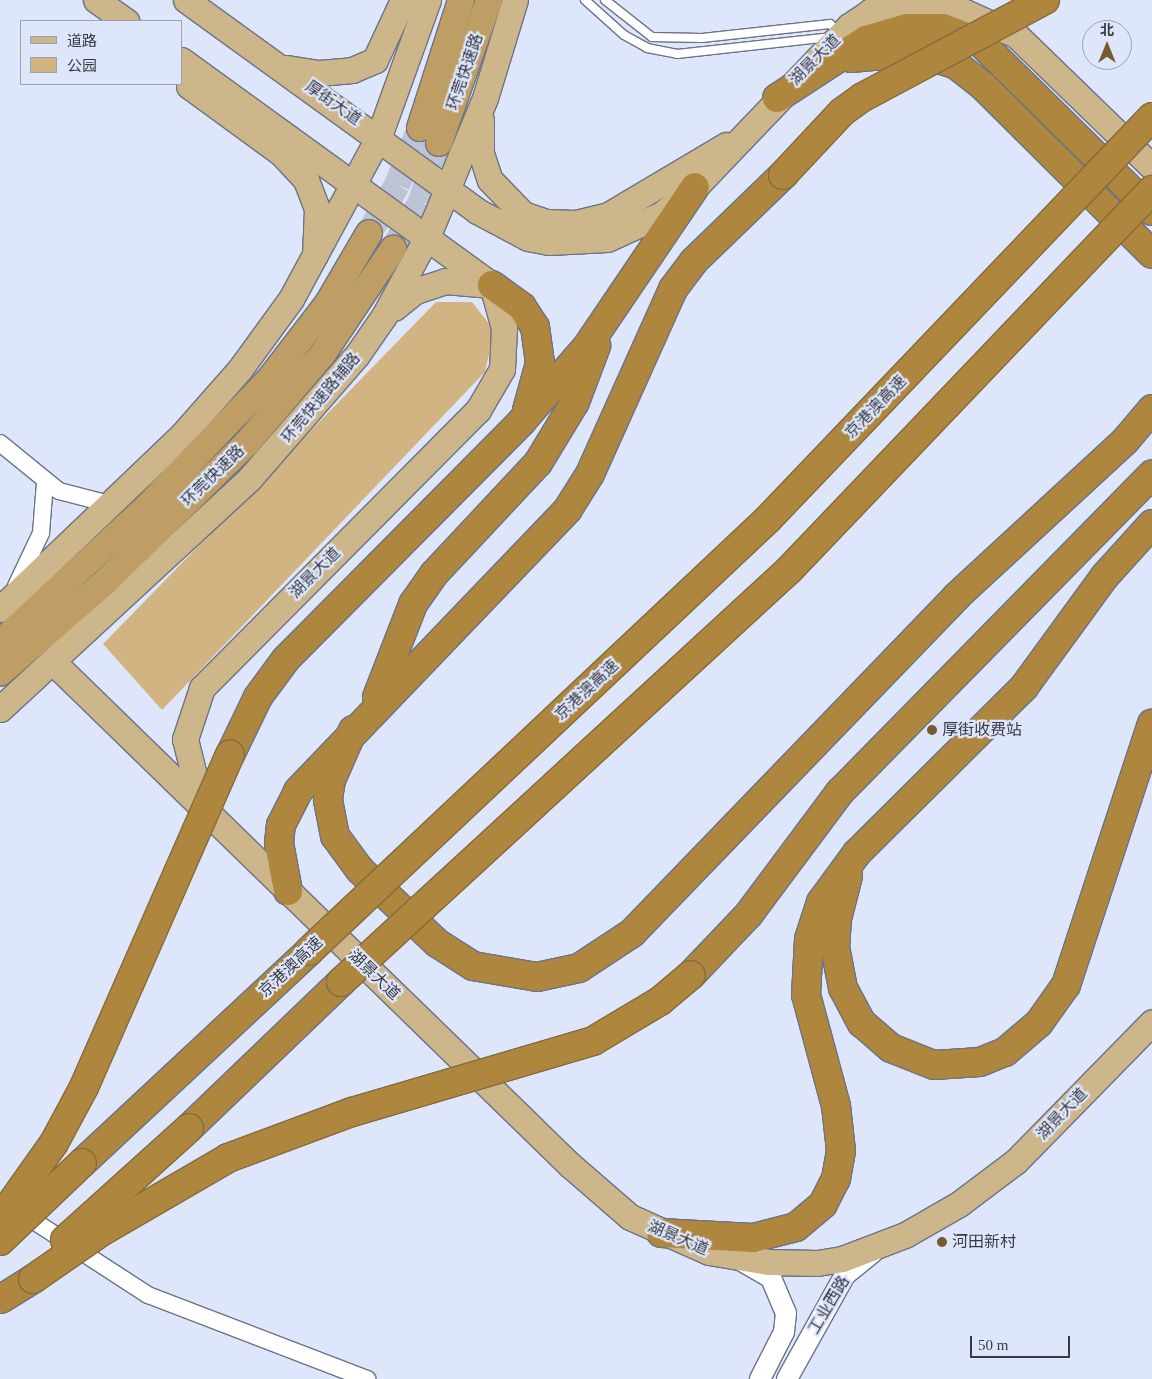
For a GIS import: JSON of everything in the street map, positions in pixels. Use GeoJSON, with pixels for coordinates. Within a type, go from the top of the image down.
{"type":"FeatureCollection","features":[{"type":"Feature","properties":{"kind":"highway","name":"环莞快速路"},"geometry":{"type":"LineString","coordinates":[[461,0],[430,136],[489,0]]}},
{"type":"Feature","properties":{"kind":"highway"},"geometry":{"type":"LineString","coordinates":[[288,891],[279,843],[287,807],[359,723],[568,509],[590,474],[673,289],[694,261],[783,176],[842,112],[863,97],[1045,0]]}},
{"type":"Feature","properties":{"kind":"highway"},"geometry":{"type":"LineString","coordinates":[[777,98],[860,43],[893,30],[943,28],[980,42],[1152,211]]}},
{"type":"Feature","properties":{"kind":"highway"},"geometry":{"type":"LineString","coordinates":[[824,68],[864,55],[901,52],[955,64],[990,92],[1152,254]]}},
{"type":"Feature","properties":{"kind":"highway","name":"京港澳高速"},"geometry":{"type":"LineString","coordinates":[[0,1241],[768,519],[1152,117]]}},
{"type":"Feature","properties":{"kind":"highway"},"geometry":{"type":"LineString","coordinates":[[0,1219],[54,1143],[84,1087],[230,755],[258,697],[286,659],[522,421],[604,324],[695,187]]}},
{"type":"Feature","properties":{"kind":"highway"},"geometry":{"type":"LineString","coordinates":[[0,1300],[30,1276],[189,1128],[341,982],[789,570],[1152,190]]}},
{"type":"Feature","properties":{"kind":"highway","name":"环莞快速路"},"geometry":{"type":"LineString","coordinates":[[0,642],[148,506],[252,400],[328,303],[369,233]]}},
{"type":"Feature","properties":{"kind":"highway","name":"环莞快速路"},"geometry":{"type":"LineString","coordinates":[[0,673],[105,582],[247,444],[322,355],[394,249]]}},
{"type":"Feature","properties":{"kind":"highway"},"geometry":{"type":"LineString","coordinates":[[492,285],[522,307],[534,327],[540,363],[522,421]]}},
{"type":"Feature","properties":{"kind":"highway"},"geometry":{"type":"LineString","coordinates":[[604,324],[575,402],[538,463],[434,574],[413,604],[390,670],[359,723],[330,780],[328,800],[335,836],[360,870],[437,943],[474,966],[537,978],[579,968],[632,933],[956,596],[1125,441],[1152,409]]}},
{"type":"Feature","properties":{"kind":"highway"},"geometry":{"type":"LineString","coordinates":[[30,1276],[228,1158],[369,1106],[593,1041],[660,1001],[691,975],[749,914],[840,792],[1152,474]]}},
{"type":"Feature","properties":{"kind":"highway"},"geometry":{"type":"LineString","coordinates":[[661,1233],[730,1238],[775,1234],[812,1216],[832,1190],[840,1151],[839,1121],[808,1013],[807,956],[821,902],[857,853],[1024,687],[1146,531]]}},
{"type":"Feature","properties":{"kind":"highway"},"geometry":{"type":"LineString","coordinates":[[857,853],[838,911],[835,947],[843,988],[862,1023],[891,1048],[934,1065],[980,1062],[1005,1052],[1039,1023],[1066,985],[1152,724]]}},
{"type":"Feature","properties":{"kind":"main road"},"geometry":{"type":"LineString","coordinates":[[96,0],[125,20]]}},
{"type":"Feature","properties":{"kind":"main road","name":"厚街大道"},"geometry":{"type":"LineString","coordinates":[[186,0],[379,136],[477,211]]}},
{"type":"Feature","properties":{"kind":"main road"},"geometry":{"type":"LineString","coordinates":[[281,67],[319,73],[352,70],[375,60],[403,0]]}},
{"type":"Feature","properties":{"kind":"main road"},"geometry":{"type":"LineString","coordinates":[[4,605],[182,436],[240,369],[314,259],[357,183],[379,136],[428,0]]}},
{"type":"Feature","properties":{"kind":"main road","name":"环莞快速路辅路"},"geometry":{"type":"LineString","coordinates":[[0,709],[271,457],[334,387],[384,316],[428,235],[485,98],[515,0]]}},
{"type":"Feature","properties":{"kind":"main road","name":"湖景大道"},"geometry":{"type":"LineString","coordinates":[[477,211],[528,238],[587,242],[631,231],[662,214],[695,187],[777,98],[839,35],[871,11],[918,2],[978,14],[1032,48],[1152,167]]}},
{"type":"Feature","properties":{"kind":"main road"},"geometry":{"type":"LineString","coordinates":[[182,61],[357,183],[492,285]]}},
{"type":"Feature","properties":{"kind":"main road"},"geometry":{"type":"LineString","coordinates":[[182,81],[281,153],[306,180],[317,209],[314,259]]}},
{"type":"Feature","properties":{"kind":"main road"},"geometry":{"type":"LineString","coordinates":[[485,98],[479,130],[490,180],[523,214],[546,222],[576,222],[608,215],[690,163],[739,139]]}},
{"type":"Feature","properties":{"kind":"main road"},"geometry":{"type":"LineString","coordinates":[[384,316],[431,284],[464,280],[492,285]]}},
{"type":"Feature","properties":{"kind":"main road","name":"湖景大道"},"geometry":{"type":"LineString","coordinates":[[492,285],[504,328],[502,369],[478,410],[202,688],[185,739],[201,801],[288,891],[570,1165],[630,1217],[661,1233],[738,1259],[817,1262],[886,1243],[959,1204],[1009,1167],[1152,1022]]}},
{"type":"Feature","properties":{"kind":"main road"},"geometry":{"type":"LineString","coordinates":[[52,661],[201,801]]}},
{"type":"Feature","properties":{"kind":"street"},"geometry":{"type":"LineString","coordinates":[[0,443],[24,458],[45,482],[75,498],[109,504]]}},
{"type":"Feature","properties":{"kind":"street"},"geometry":{"type":"LineString","coordinates":[[4,605],[41,533],[45,482]]}},
{"type":"Feature","properties":{"kind":"street"},"geometry":{"type":"LineString","coordinates":[[0,1199],[148,1295],[367,1379]]}},
{"type":"Feature","properties":{"kind":"street","name":"工业西路"},"geometry":{"type":"LineString","coordinates":[[786,1379],[845,1274],[886,1243]]}},
{"type":"Feature","properties":{"kind":"street","name":"工业西路"},"geometry":{"type":"LineString","coordinates":[[738,1259],[771,1278],[786,1313],[784,1332],[760,1379]]}},
{"type":"Feature","properties":{"kind":"lane"},"geometry":{"type":"LineString","coordinates":[[585,0],[624,35],[647,48],[677,54],[839,35]]}},
{"type":"Feature","properties":{"kind":"lane"},"geometry":{"type":"LineString","coordinates":[[605,0],[652,37],[694,39],[830,24],[839,35]]}},
{"type":"Feature","properties":{"kind":"green space"},"geometry":{"type":"Polygon","coordinates":[[[436,302],[472,302],[494,330],[485,372],[162,710],[103,644],[436,302]]]}},
{"type":"Feature","properties":{"kind":"tunnel"},"geometry":{"type":"LineString","coordinates":[[369,233],[397,185],[420,128]]}},
{"type":"Feature","properties":{"kind":"tunnel"},"geometry":{"type":"LineString","coordinates":[[393,249],[421,202],[439,143]]}},
{"type":"Feature","properties":{"kind":"place","name":"厚街收费站"},"geometry":{"type":"Point","coordinates":[932,730]}},
{"type":"Feature","properties":{"kind":"place","name":"河田新村"},"geometry":{"type":"Point","coordinates":[942,1242]}}]}
